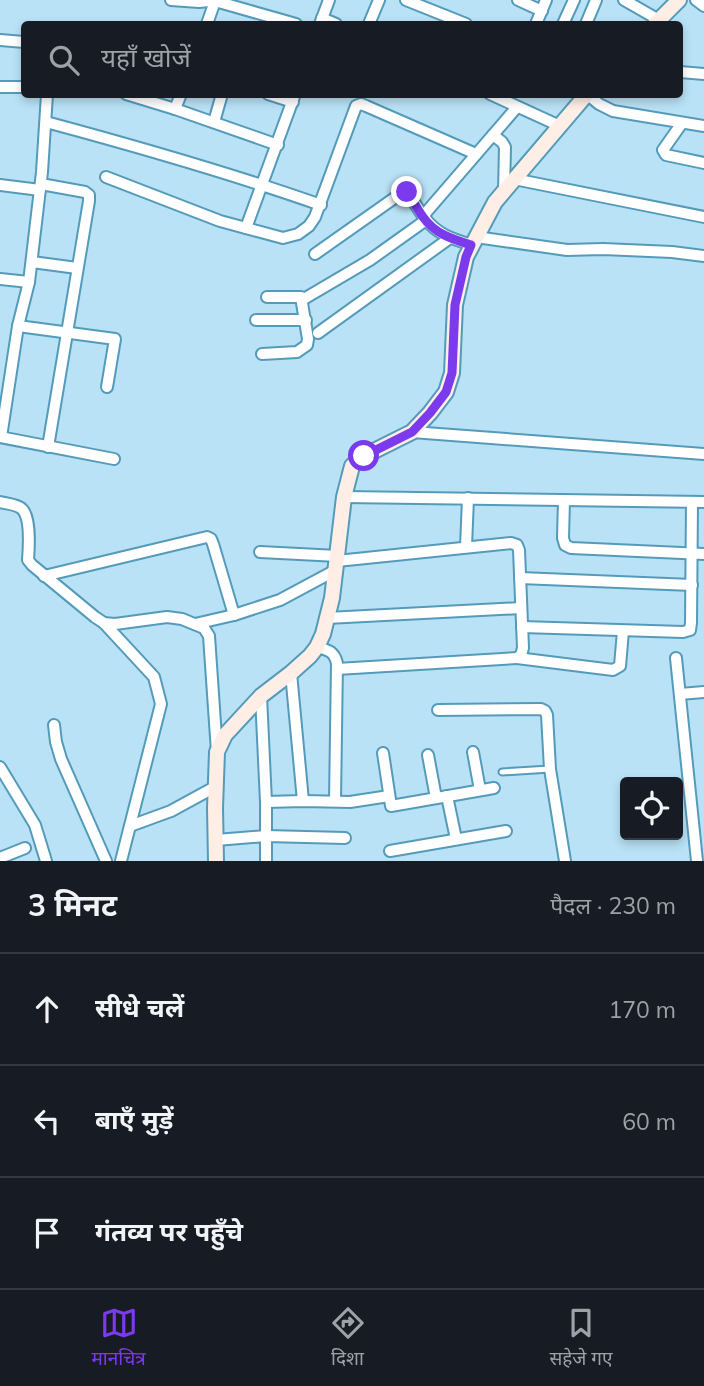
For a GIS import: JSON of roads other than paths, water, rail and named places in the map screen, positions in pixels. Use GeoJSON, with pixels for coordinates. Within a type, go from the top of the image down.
{"type":"FeatureCollection","features":[{"type":"Feature","properties":{"kind":"main road"},"geometry":{"type":"LineString","coordinates":[[658,21],[679,0]]}},
{"type":"Feature","properties":{"kind":"main road"},"geometry":{"type":"LineString","coordinates":[[216,861],[217,752],[225,735],[261,696],[310,656],[323,634],[332,598],[344,497],[350,472],[364,456],[412,432],[446,392],[452,373],[455,305],[466,257],[495,202],[584,98]]}},
{"type":"Feature","properties":{"kind":"street"},"geometry":{"type":"LineString","coordinates":[[171,0],[217,1],[286,21]]}},
{"type":"Feature","properties":{"kind":"street"},"geometry":{"type":"LineString","coordinates":[[321,21],[329,0]]}},
{"type":"Feature","properties":{"kind":"street"},"geometry":{"type":"LineString","coordinates":[[370,21],[379,0]]}},
{"type":"Feature","properties":{"kind":"street"},"geometry":{"type":"LineString","coordinates":[[406,0],[458,21]]}},
{"type":"Feature","properties":{"kind":"street"},"geometry":{"type":"LineString","coordinates":[[518,0],[544,5]]}},
{"type":"Feature","properties":{"kind":"street"},"geometry":{"type":"LineString","coordinates":[[564,21],[574,0]]}},
{"type":"Feature","properties":{"kind":"street"},"geometry":{"type":"LineString","coordinates":[[587,21],[596,0]]}},
{"type":"Feature","properties":{"kind":"street"},"geometry":{"type":"LineString","coordinates":[[624,0],[656,21]]}},
{"type":"Feature","properties":{"kind":"street"},"geometry":{"type":"LineString","coordinates":[[696,0],[704,6]]}},
{"type":"Feature","properties":{"kind":"street"},"geometry":{"type":"LineString","coordinates":[[208,21],[217,1]]}},
{"type":"Feature","properties":{"kind":"street"},"geometry":{"type":"LineString","coordinates":[[0,40],[21,42]]}},
{"type":"Feature","properties":{"kind":"street"},"geometry":{"type":"LineString","coordinates":[[683,72],[704,74]]}},
{"type":"Feature","properties":{"kind":"street"},"geometry":{"type":"LineString","coordinates":[[0,87],[21,87]]}},
{"type":"Feature","properties":{"kind":"street"},"geometry":{"type":"LineString","coordinates":[[47,98],[32,262],[0,437],[114,459]]}},
{"type":"Feature","properties":{"kind":"street"},"geometry":{"type":"LineString","coordinates":[[139,98],[278,145]]}},
{"type":"Feature","properties":{"kind":"street"},"geometry":{"type":"LineString","coordinates":[[176,109],[180,98]]}},
{"type":"Feature","properties":{"kind":"street"},"geometry":{"type":"LineString","coordinates":[[214,122],[221,98]]}},
{"type":"Feature","properties":{"kind":"street"},"geometry":{"type":"LineString","coordinates":[[506,98],[517,107],[560,126]]}},
{"type":"Feature","properties":{"kind":"street"},"geometry":{"type":"LineString","coordinates":[[592,98],[613,111],[704,126]]}},
{"type":"Feature","properties":{"kind":"street"},"geometry":{"type":"LineString","coordinates":[[246,228],[294,99]]}},
{"type":"Feature","properties":{"kind":"street"},"geometry":{"type":"LineString","coordinates":[[106,177],[220,221],[283,238],[298,234],[309,226],[321,205],[356,106],[361,104],[476,154]]}},
{"type":"Feature","properties":{"kind":"street"},"geometry":{"type":"LineString","coordinates":[[302,300],[370,260],[424,218],[517,107]]}},
{"type":"Feature","properties":{"kind":"street"},"geometry":{"type":"LineString","coordinates":[[46,122],[159,152],[321,205]]}},
{"type":"Feature","properties":{"kind":"street"},"geometry":{"type":"LineString","coordinates":[[682,123],[663,150],[664,153],[704,163]]}},
{"type":"Feature","properties":{"kind":"street"},"geometry":{"type":"LineString","coordinates":[[493,135],[505,146],[504,191]]}},
{"type":"Feature","properties":{"kind":"street"},"geometry":{"type":"LineString","coordinates":[[514,179],[704,218]]}},
{"type":"Feature","properties":{"kind":"street"},"geometry":{"type":"LineString","coordinates":[[0,185],[85,192],[89,195],[48,447]]}},
{"type":"Feature","properties":{"kind":"street"},"geometry":{"type":"LineString","coordinates":[[315,254],[400,193],[407,192],[424,218],[450,238],[567,250],[672,252],[704,256]]}},
{"type":"Feature","properties":{"kind":"street"},"geometry":{"type":"LineString","coordinates":[[318,333],[450,238]]}},
{"type":"Feature","properties":{"kind":"street"},"geometry":{"type":"LineString","coordinates":[[32,262],[77,268]]}},
{"type":"Feature","properties":{"kind":"street"},"geometry":{"type":"LineString","coordinates":[[0,279],[29,282]]}},
{"type":"Feature","properties":{"kind":"street"},"geometry":{"type":"LineString","coordinates":[[262,354],[297,352],[307,345],[308,339],[301,297],[267,297]]}},
{"type":"Feature","properties":{"kind":"street"},"geometry":{"type":"LineString","coordinates":[[256,320],[306,320]]}},
{"type":"Feature","properties":{"kind":"street"},"geometry":{"type":"LineString","coordinates":[[18,327],[115,340],[107,387]]}},
{"type":"Feature","properties":{"kind":"street"},"geometry":{"type":"LineString","coordinates":[[412,432],[704,454]]}},
{"type":"Feature","properties":{"kind":"street"},"geometry":{"type":"LineString","coordinates":[[344,497],[698,502],[692,554],[690,630],[623,631],[522,627]]}},
{"type":"Feature","properties":{"kind":"street"},"geometry":{"type":"LineString","coordinates":[[466,547],[468,498]]}},
{"type":"Feature","properties":{"kind":"street"},"geometry":{"type":"LineString","coordinates":[[564,500],[563,538],[565,545],[571,548],[704,554]]}},
{"type":"Feature","properties":{"kind":"street"},"geometry":{"type":"LineString","coordinates":[[0,502],[24,510],[28,520],[28,560],[32,565],[104,623],[154,677],[161,704],[121,861]]}},
{"type":"Feature","properties":{"kind":"street"},"geometry":{"type":"LineString","coordinates":[[44,576],[207,537],[213,544],[234,615]]}},
{"type":"Feature","properties":{"kind":"street"},"geometry":{"type":"LineString","coordinates":[[260,552],[337,562],[466,547],[511,543],[517,545],[523,648],[517,658]]}},
{"type":"Feature","properties":{"kind":"street"},"geometry":{"type":"LineString","coordinates":[[195,624],[280,600],[337,562]]}},
{"type":"Feature","properties":{"kind":"street"},"geometry":{"type":"LineString","coordinates":[[520,578],[692,585]]}},
{"type":"Feature","properties":{"kind":"street"},"geometry":{"type":"LineString","coordinates":[[327,618],[521,608]]}},
{"type":"Feature","properties":{"kind":"street"},"geometry":{"type":"LineString","coordinates":[[104,623],[167,617],[182,619],[204,628],[209,636],[217,752]]}},
{"type":"Feature","properties":{"kind":"street"},"geometry":{"type":"LineString","coordinates":[[337,669],[517,658],[613,670],[620,666],[622,659],[623,631]]}},
{"type":"Feature","properties":{"kind":"street"},"geometry":{"type":"LineString","coordinates":[[317,646],[335,654],[337,663],[335,802]]}},
{"type":"Feature","properties":{"kind":"street"},"geometry":{"type":"LineString","coordinates":[[676,657],[697,861]]}},
{"type":"Feature","properties":{"kind":"street"},"geometry":{"type":"LineString","coordinates":[[291,673],[303,801]]}},
{"type":"Feature","properties":{"kind":"street"},"geometry":{"type":"LineString","coordinates":[[680,694],[704,692]]}},
{"type":"Feature","properties":{"kind":"street"},"geometry":{"type":"LineString","coordinates":[[261,696],[266,861]]}},
{"type":"Feature","properties":{"kind":"street"},"geometry":{"type":"LineString","coordinates":[[438,710],[545,711],[550,769],[565,861]]}},
{"type":"Feature","properties":{"kind":"street"},"geometry":{"type":"LineString","coordinates":[[54,725],[61,759],[106,861]]}},
{"type":"Feature","properties":{"kind":"street"},"geometry":{"type":"LineString","coordinates":[[473,752],[480,790]]}},
{"type":"Feature","properties":{"kind":"street"},"geometry":{"type":"LineString","coordinates":[[383,753],[391,806],[494,788]]}},
{"type":"Feature","properties":{"kind":"street"},"geometry":{"type":"LineString","coordinates":[[428,755],[456,839]]}},
{"type":"Feature","properties":{"kind":"street"},"geometry":{"type":"LineString","coordinates":[[0,767],[35,825],[46,861]]}},
{"type":"Feature","properties":{"kind":"street"},"geometry":{"type":"LineString","coordinates":[[130,826],[171,811],[215,787]]}},
{"type":"Feature","properties":{"kind":"street"},"geometry":{"type":"LineString","coordinates":[[266,802],[350,802],[389,796]]}},
{"type":"Feature","properties":{"kind":"street"},"geometry":{"type":"LineString","coordinates":[[390,851],[506,831]]}},
{"type":"Feature","properties":{"kind":"street"},"geometry":{"type":"LineString","coordinates":[[216,840],[267,836],[345,838]]}},
{"type":"Feature","properties":{"kind":"street"},"geometry":{"type":"LineString","coordinates":[[0,858],[25,848]]}},
{"type":"Feature","properties":{"kind":"lane"},"geometry":{"type":"LineString","coordinates":[[502,772],[550,769]]}}]}
